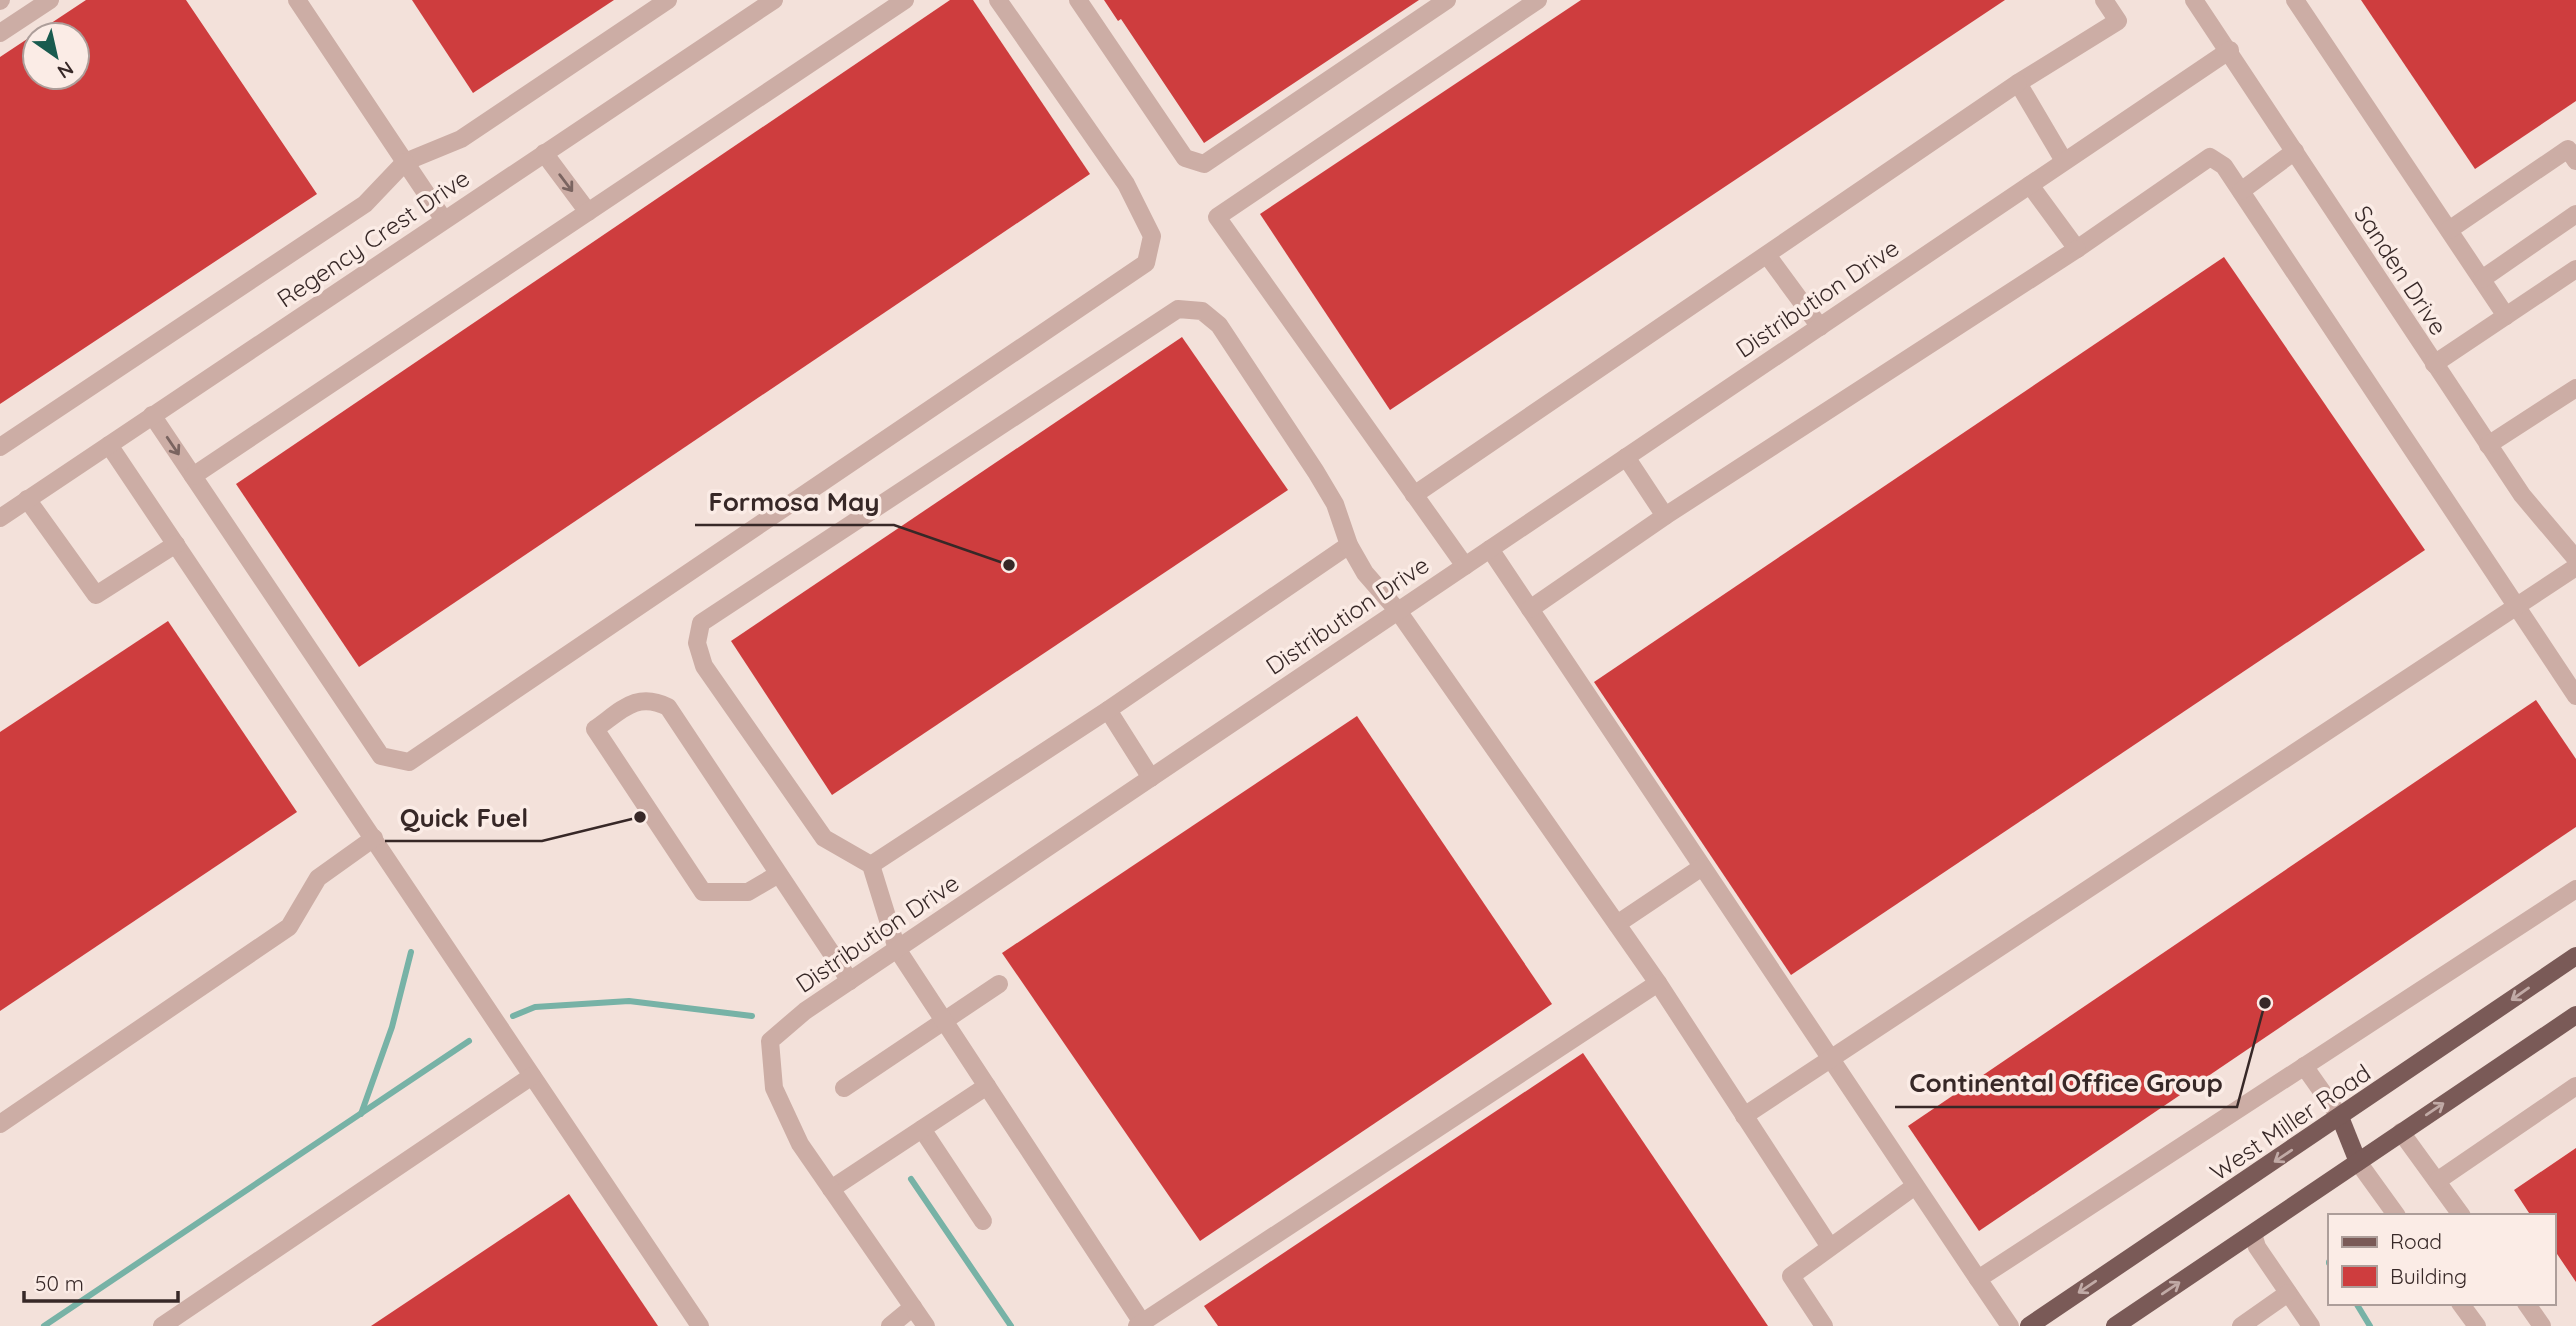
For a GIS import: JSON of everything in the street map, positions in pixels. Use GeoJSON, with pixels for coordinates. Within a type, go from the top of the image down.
{"type":"FeatureCollection","features":[{"type":"Feature","properties":{"kind":"main road","name":"West Miller Road"},"geometry":{"type":"LineString","coordinates":[[2029,1326],[2576,956]]}},
{"type":"Feature","properties":{"kind":"main road"},"geometry":{"type":"LineString","coordinates":[[2115,1326],[2576,1015]]}},
{"type":"Feature","properties":{"kind":"main road"},"geometry":{"type":"LineString","coordinates":[[2340,1118],[2358,1161]]}},
{"type":"Feature","properties":{"kind":"street"},"geometry":{"type":"LineString","coordinates":[[0,33],[50,0]]}},
{"type":"Feature","properties":{"kind":"street"},"geometry":{"type":"LineString","coordinates":[[297,0],[444,220]]}},
{"type":"Feature","properties":{"kind":"street"},"geometry":{"type":"LineString","coordinates":[[0,447],[365,204],[405,162],[461,139],[668,0]]}},
{"type":"Feature","properties":{"kind":"street","name":"Regency Crest Drive"},"geometry":{"type":"LineString","coordinates":[[0,518],[774,0]]}},
{"type":"Feature","properties":{"kind":"street"},"geometry":{"type":"LineString","coordinates":[[193,476],[905,0]]}},
{"type":"Feature","properties":{"kind":"street"},"geometry":{"type":"LineString","coordinates":[[152,415],[381,756],[409,762],[1146,263],[1152,236],[1126,184],[998,0]]}},
{"type":"Feature","properties":{"kind":"street"},"geometry":{"type":"LineString","coordinates":[[1077,0],[1185,158],[1204,164],[1447,0]]}},
{"type":"Feature","properties":{"kind":"street"},"geometry":{"type":"LineString","coordinates":[[1465,566],[1216,217],[1538,0]]}},
{"type":"Feature","properties":{"kind":"street"},"geometry":{"type":"LineString","coordinates":[[1414,495],[2018,83],[2118,21],[2104,0]]}},
{"type":"Feature","properties":{"kind":"street","name":"Sanden Drive"},"geometry":{"type":"LineString","coordinates":[[2194,0],[2230,50],[2488,446],[2522,495],[2576,559]]}},
{"type":"Feature","properties":{"kind":"street"},"geometry":{"type":"LineString","coordinates":[[2295,0],[2506,316]]}},
{"type":"Feature","properties":{"kind":"street","name":"Distribution Drive"},"geometry":{"type":"LineString","coordinates":[[926,1326],[800,1144],[774,1088],[770,1041],[805,1011],[2230,50]]}},
{"type":"Feature","properties":{"kind":"street"},"geometry":{"type":"LineString","coordinates":[[2018,83],[2064,162]]}},
{"type":"Feature","properties":{"kind":"street"},"geometry":{"type":"LineString","coordinates":[[2449,230],[2568,149],[2576,161]]}},
{"type":"Feature","properties":{"kind":"street"},"geometry":{"type":"LineString","coordinates":[[2241,191],[2295,151]]}},
{"type":"Feature","properties":{"kind":"street"},"geometry":{"type":"LineString","coordinates":[[544,153],[588,212]]}},
{"type":"Feature","properties":{"kind":"street"},"geometry":{"type":"LineString","coordinates":[[1530,609],[1665,516],[2077,249],[2210,158],[2224,166],[2576,696]]}},
{"type":"Feature","properties":{"kind":"street"},"geometry":{"type":"LineString","coordinates":[[2030,185],[2077,249]]}},
{"type":"Feature","properties":{"kind":"street"},"geometry":{"type":"LineString","coordinates":[[2482,279],[2576,214]]}},
{"type":"Feature","properties":{"kind":"street"},"geometry":{"type":"LineString","coordinates":[[1767,255],[1820,327]]}},
{"type":"Feature","properties":{"kind":"street"},"geometry":{"type":"LineString","coordinates":[[2434,364],[2576,269]]}},
{"type":"Feature","properties":{"kind":"street"},"geometry":{"type":"LineString","coordinates":[[1658,983],[1139,1324],[897,949],[871,865],[824,838],[704,666],[696,643],[701,623],[1178,309],[1202,311],[1219,325],[1316,472],[1335,505],[1349,545],[1365,573],[1398,611],[1618,924],[1658,983],[1830,1247]]}},
{"type":"Feature","properties":{"kind":"street"},"geometry":{"type":"LineString","coordinates":[[2488,446],[2576,388]]}},
{"type":"Feature","properties":{"kind":"street"},"geometry":{"type":"LineString","coordinates":[[109,445],[700,1326]]}},
{"type":"Feature","properties":{"kind":"street"},"geometry":{"type":"LineString","coordinates":[[1626,457],[1665,516]]}},
{"type":"Feature","properties":{"kind":"street"},"geometry":{"type":"LineString","coordinates":[[27,499],[96,595],[176,544]]}},
{"type":"Feature","properties":{"kind":"street"},"geometry":{"type":"LineString","coordinates":[[871,865],[1108,710],[1349,545]]}},
{"type":"Feature","properties":{"kind":"street"},"geometry":{"type":"LineString","coordinates":[[1490,549],[2010,1326]]}},
{"type":"Feature","properties":{"kind":"street"},"geometry":{"type":"LineString","coordinates":[[1744,1116],[2576,567]]}},
{"type":"Feature","properties":{"kind":"street"},"geometry":{"type":"LineString","coordinates":[[777,875],[748,892],[703,891],[595,729],[633,703],[646,699],[668,707],[762,845],[777,875],[850,981]]}},
{"type":"Feature","properties":{"kind":"street"},"geometry":{"type":"LineString","coordinates":[[1108,710],[1151,778]]}},
{"type":"Feature","properties":{"kind":"street"},"geometry":{"type":"LineString","coordinates":[[0,1124],[289,928],[318,878],[374,838]]}},
{"type":"Feature","properties":{"kind":"street"},"geometry":{"type":"LineString","coordinates":[[1618,924],[1702,867]]}},
{"type":"Feature","properties":{"kind":"street"},"geometry":{"type":"LineString","coordinates":[[1978,1279],[2576,889]]}},
{"type":"Feature","properties":{"kind":"street"},"geometry":{"type":"LineString","coordinates":[[845,1088],[999,984]]}},
{"type":"Feature","properties":{"kind":"street"},"geometry":{"type":"LineString","coordinates":[[2304,1066],[2340,1118]]}},
{"type":"Feature","properties":{"kind":"street"},"geometry":{"type":"LineString","coordinates":[[162,1326],[533,1076]]}},
{"type":"Feature","properties":{"kind":"street"},"geometry":{"type":"LineString","coordinates":[[831,1189],[987,1086]]}},
{"type":"Feature","properties":{"kind":"street"},"geometry":{"type":"LineString","coordinates":[[2437,1181],[2576,1086]]}},
{"type":"Feature","properties":{"kind":"street"},"geometry":{"type":"LineString","coordinates":[[922,1129],[983,1221]]}},
{"type":"Feature","properties":{"kind":"street"},"geometry":{"type":"LineString","coordinates":[[2401,1132],[2461,1214]]}},
{"type":"Feature","properties":{"kind":"street"},"geometry":{"type":"LineString","coordinates":[[2358,1161],[2396,1214]]}},
{"type":"Feature","properties":{"kind":"street"},"geometry":{"type":"LineString","coordinates":[[1824,1326],[1791,1276],[1915,1185]]}},
{"type":"Feature","properties":{"kind":"street"},"geometry":{"type":"LineString","coordinates":[[2253,1234],[2257,1247],[2311,1326]]}},
{"type":"Feature","properties":{"kind":"street"},"geometry":{"type":"LineString","coordinates":[[2241,1326],[2288,1293]]}},
{"type":"Feature","properties":{"kind":"street"},"geometry":{"type":"LineString","coordinates":[[2461,1305],[2477,1326]]}},
{"type":"Feature","properties":{"kind":"street"},"geometry":{"type":"LineString","coordinates":[[2527,1305],[2542,1326]]}},
{"type":"Feature","properties":{"kind":"street"},"geometry":{"type":"LineString","coordinates":[[890,1326],[913,1307]]}},
{"type":"Feature","properties":{"kind":"building"},"geometry":{"type":"Polygon","coordinates":[[[86,0],[186,0],[317,194],[0,404],[0,57],[21,43],[21,91],[91,91],[91,21],[54,21],[86,0]]]}},
{"type":"Feature","properties":{"kind":"building"},"geometry":{"type":"Polygon","coordinates":[[[412,0],[614,0],[473,93],[412,0]]]}},
{"type":"Feature","properties":{"kind":"building"},"geometry":{"type":"Polygon","coordinates":[[[950,0],[973,0],[1090,174],[359,667],[236,484],[950,0]]]}},
{"type":"Feature","properties":{"kind":"building"},"geometry":{"type":"Polygon","coordinates":[[[1104,0],[1419,0],[1204,143],[1121,19],[1118,21],[1104,0]]]}},
{"type":"Feature","properties":{"kind":"building"},"geometry":{"type":"Polygon","coordinates":[[[1581,0],[2005,0],[1390,410],[1260,214],[1581,0]]]}},
{"type":"Feature","properties":{"kind":"building"},"geometry":{"type":"Polygon","coordinates":[[[2361,0],[2576,0],[2576,101],[2475,169],[2361,0]]]}},
{"type":"Feature","properties":{"kind":"building"},"geometry":{"type":"Polygon","coordinates":[[[2224,257],[2425,550],[1791,975],[1594,682],[2224,257]]]}},
{"type":"Feature","properties":{"kind":"building"},"geometry":{"type":"Polygon","coordinates":[[[1182,337],[1288,490],[832,795],[731,641],[1182,337]]]}},
{"type":"Feature","properties":{"kind":"building"},"geometry":{"type":"Polygon","coordinates":[[[168,621],[297,812],[0,1011],[0,732],[168,621]]]}},
{"type":"Feature","properties":{"kind":"building"},"geometry":{"type":"Polygon","coordinates":[[[2536,700],[2576,759],[2576,827],[1979,1231],[1908,1126],[2536,700]]]}},
{"type":"Feature","properties":{"kind":"building"},"geometry":{"type":"Polygon","coordinates":[[[1357,716],[1552,1004],[1200,1241],[1002,953],[1357,716]]]}},
{"type":"Feature","properties":{"kind":"building"},"geometry":{"type":"Polygon","coordinates":[[[1583,1053],[1768,1326],[1218,1326],[1204,1306],[1583,1053]]]}},
{"type":"Feature","properties":{"kind":"building"},"geometry":{"type":"Polygon","coordinates":[[[2576,1148],[2576,1282],[2555,1251],[2555,1214],[2530,1214],[2514,1190],[2576,1148]]]}},
{"type":"Feature","properties":{"kind":"building"},"geometry":{"type":"Polygon","coordinates":[[[569,1194],[658,1326],[371,1326],[569,1194]]]}},
{"type":"Feature","properties":{"kind":"waterway"},"geometry":{"type":"LineString","coordinates":[[361,1114],[392,1027],[411,952]]}},
{"type":"Feature","properties":{"kind":"waterway"},"geometry":{"type":"LineString","coordinates":[[513,1016],[535,1007],[629,1001],[752,1016]]}},
{"type":"Feature","properties":{"kind":"waterway"},"geometry":{"type":"LineString","coordinates":[[44,1326],[469,1041]]}},
{"type":"Feature","properties":{"kind":"waterway"},"geometry":{"type":"LineString","coordinates":[[911,1179],[1011,1326]]}},
{"type":"Feature","properties":{"kind":"waterway"},"geometry":{"type":"LineString","coordinates":[[2357,1305],[2370,1326]]}},
{"type":"Feature","properties":{"kind":"place","name":"Formosa May"},"geometry":{"type":"Point","coordinates":[1009,565]}},
{"type":"Feature","properties":{"kind":"place","name":"Quick Fuel"},"geometry":{"type":"Point","coordinates":[640,817]}},
{"type":"Feature","properties":{"kind":"place","name":"Continental Office Group"},"geometry":{"type":"Point","coordinates":[2265,1003]}}]}
